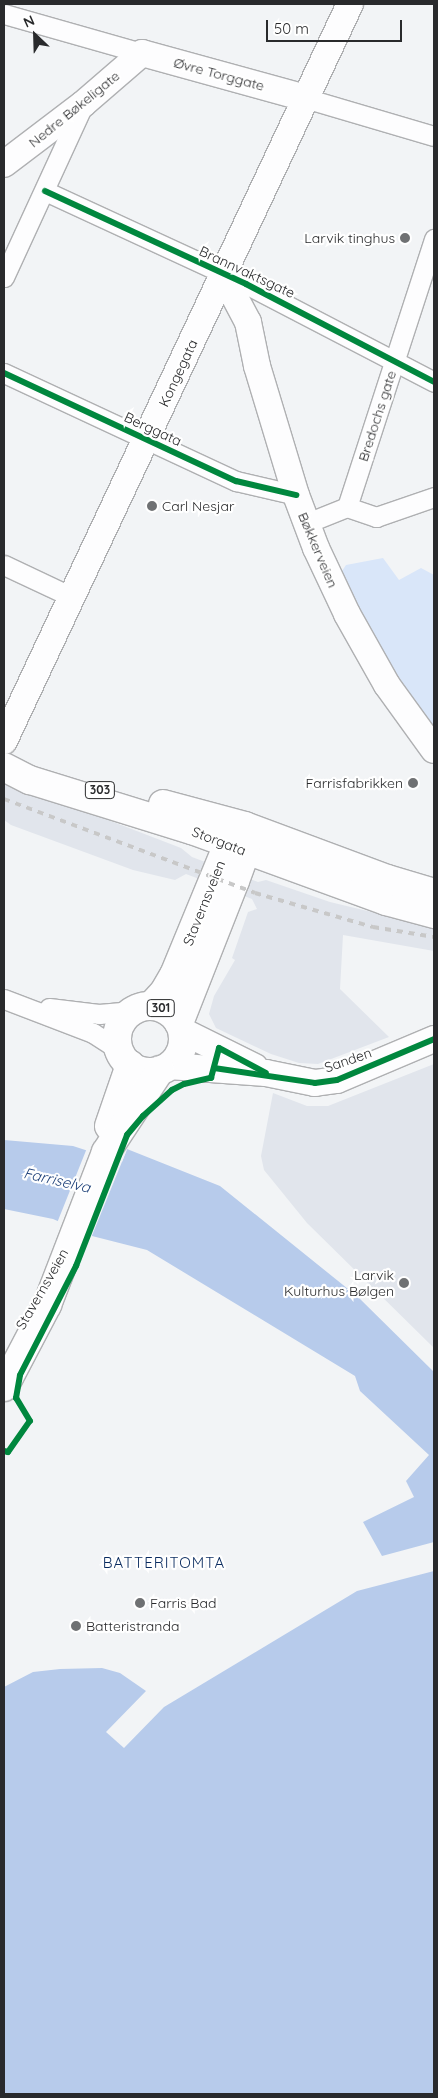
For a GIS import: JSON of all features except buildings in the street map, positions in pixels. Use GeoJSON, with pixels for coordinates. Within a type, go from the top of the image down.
{"type":"FeatureCollection","features":[{"type":"Feature","properties":{"kind":"main road","name":"Kongegata"},"geometry":{"type":"LineString","coordinates":[[4,741],[350,4]]}},
{"type":"Feature","properties":{"kind":"main road","name":"Øvre Torggate"},"geometry":{"type":"LineString","coordinates":[[142,53],[305,98]]}},
{"type":"Feature","properties":{"kind":"main road","name":"Nedre Bøkeligate"},"geometry":{"type":"LineString","coordinates":[[4,164],[83,104],[142,53]]}},
{"type":"Feature","properties":{"kind":"main road","name":"Bøkkerveien"},"geometry":{"type":"LineString","coordinates":[[223,275],[248,322],[257,366],[296,495],[346,614],[387,685],[434,750]]}},
{"type":"Feature","properties":{"kind":"main road","name":"Storgata"},"geometry":{"type":"LineString","coordinates":[[4,766],[239,840],[434,893]]}},
{"type":"Feature","properties":{"kind":"main road","name":"Storgata"},"geometry":{"type":"LineString","coordinates":[[239,840],[386,901],[434,914]]}},
{"type":"Feature","properties":{"kind":"main road","name":"Stavernsveien"},"geometry":{"type":"LineString","coordinates":[[142,1008],[164,992],[174,975],[239,840]]}},
{"type":"Feature","properties":{"kind":"main road","name":"Stavernsveien"},"geometry":{"type":"LineString","coordinates":[[180,1027],[239,840]]}},
{"type":"Feature","properties":{"kind":"main road","name":"301"},"geometry":{"type":"LineString","coordinates":[[72,1238],[106,1152],[164,1068],[182,1048],[180,1027],[165,1009],[142,1008],[118,1029],[124,1057],[109,1127],[106,1152]]}},
{"type":"Feature","properties":{"kind":"main road","name":"Sanden"},"geometry":{"type":"LineString","coordinates":[[180,1027],[266,1073]]}},
{"type":"Feature","properties":{"kind":"main road","name":"Sanden"},"geometry":{"type":"LineString","coordinates":[[164,1068],[266,1073],[315,1082],[337,1080],[434,1039]]}},
{"type":"Feature","properties":{"kind":"main road"},"geometry":{"type":"LineString","coordinates":[[124,1057],[149,1072],[164,1068]]}},
{"type":"Feature","properties":{"kind":"main road","name":"Stavernsveien"},"geometry":{"type":"LineString","coordinates":[[4,1353],[72,1238]]}},
{"type":"Feature","properties":{"kind":"main road","name":"Stavernsveien"},"geometry":{"type":"LineString","coordinates":[[4,1387],[47,1305],[72,1238]]}},
{"type":"Feature","properties":{"kind":"street","name":"Øvre Torggate"},"geometry":{"type":"LineString","coordinates":[[8,20],[142,53]]}},
{"type":"Feature","properties":{"kind":"street","name":"Øvre Torggate"},"geometry":{"type":"LineString","coordinates":[[305,98],[434,136]]}},
{"type":"Feature","properties":{"kind":"street"},"geometry":{"type":"LineString","coordinates":[[4,277],[46,191],[83,104]]}},
{"type":"Feature","properties":{"kind":"street","name":"Brannvaktsgate"},"geometry":{"type":"LineString","coordinates":[[46,191],[223,275],[395,360],[434,382]]}},
{"type":"Feature","properties":{"kind":"street","name":"Bredochs gate"},"geometry":{"type":"LineString","coordinates":[[347,508],[434,239]]}},
{"type":"Feature","properties":{"kind":"street","name":"Berggata"},"geometry":{"type":"LineString","coordinates":[[4,373],[236,481],[296,495]]}},
{"type":"Feature","properties":{"kind":"street"},"geometry":{"type":"LineString","coordinates":[[307,523],[347,508],[376,517],[434,497]]}},
{"type":"Feature","properties":{"kind":"street"},"geometry":{"type":"LineString","coordinates":[[4,565],[72,597]]}},
{"type":"Feature","properties":{"kind":"street"},"geometry":{"type":"LineString","coordinates":[[4,999],[94,1033],[124,1057]]}},
{"type":"Feature","properties":{"kind":"street"},"geometry":{"type":"LineString","coordinates":[[25,1006],[99,1014],[142,1008]]}},
{"type":"Feature","properties":{"kind":"shaded area"},"geometry":{"type":"Polygon","coordinates":[[[383,558],[399,580],[421,568],[434,575],[434,730],[380,651],[340,574],[346,565],[383,558]]]}},
{"type":"Feature","properties":{"kind":"shaded area"},"geometry":{"type":"Polygon","coordinates":[[[4,780],[181,848],[192,857],[258,882],[266,880],[330,902],[434,927],[434,951],[343,935],[340,989],[389,1037],[318,1064],[299,1063],[271,1054],[216,1028],[209,1014],[214,996],[235,960],[232,958],[248,912],[257,909],[252,899],[186,874],[175,880],[133,870],[11,825],[4,820],[4,780]]]}},
{"type":"Feature","properties":{"kind":"shaded area"},"geometry":{"type":"Polygon","coordinates":[[[434,1064],[434,1348],[307,1223],[264,1170],[261,1156],[273,1093],[307,1106],[328,1106],[434,1064]]]}},
{"type":"Feature","properties":{"kind":"water","name":"Farriselva"},"geometry":{"type":"Polygon","coordinates":[[[4,1140],[73,1146],[122,1162],[127,1149],[220,1186],[358,1297],[434,1372],[434,1542],[382,1556],[363,1522],[414,1497],[406,1481],[429,1455],[360,1391],[355,1376],[147,1250],[92,1236],[53,1219],[4,1209],[4,1140]]]}},
{"type":"Feature","properties":{"kind":"water"},"geometry":{"type":"Polygon","coordinates":[[[434,1571],[434,2094],[4,2094],[4,1687],[33,1672],[102,1668],[120,1673],[146,1691],[106,1732],[124,1748],[164,1707],[357,1591],[434,1571]]]}},
{"type":"Feature","properties":{"kind":"pier"},"geometry":{"type":"Polygon","coordinates":[[[128,1147],[91,1238],[57,1223],[87,1148],[121,1159],[128,1147]]]}},
{"type":"Feature","properties":{"kind":"railway"},"geometry":{"type":"LineString","coordinates":[[4,799],[255,893],[373,927],[434,937]]}},
{"type":"Feature","properties":{"kind":"cycle path"},"geometry":{"type":"LineString","coordinates":[[45,191],[246,284],[434,382]]}},
{"type":"Feature","properties":{"kind":"cycle path"},"geometry":{"type":"LineString","coordinates":[[4,373],[236,481],[296,495]]}},
{"type":"Feature","properties":{"kind":"cycle path"},"geometry":{"type":"LineString","coordinates":[[214,1068],[315,1083],[337,1080],[434,1039]]}},
{"type":"Feature","properties":{"kind":"cycle path"},"geometry":{"type":"LineString","coordinates":[[4,1451],[8,1452],[30,1421],[16,1398],[20,1375],[76,1266],[127,1135],[143,1116],[172,1090],[184,1084],[211,1078],[219,1048],[266,1073]]}},
{"type":"Feature","properties":{"kind":"place","name":"Larvik tinghus"},"geometry":{"type":"Point","coordinates":[405,238]}},
{"type":"Feature","properties":{"kind":"place","name":"Carl Nesjar"},"geometry":{"type":"Point","coordinates":[152,506]}},
{"type":"Feature","properties":{"kind":"place","name":"Farrisfabrikken"},"geometry":{"type":"Point","coordinates":[413,783]}},
{"type":"Feature","properties":{"kind":"place","name":"Larvik Kulturhus Bølgen"},"geometry":{"type":"Point","coordinates":[404,1283]}},
{"type":"Feature","properties":{"kind":"place","name":"Farris Bad"},"geometry":{"type":"Point","coordinates":[140,1603]}},
{"type":"Feature","properties":{"kind":"place","name":"Batteristranda"},"geometry":{"type":"Point","coordinates":[76,1626]}},
{"type":"Feature","properties":{"kind":"district","name":"BATTERITOMTA"},"geometry":{"type":"Point","coordinates":[164,1563]}}]}
